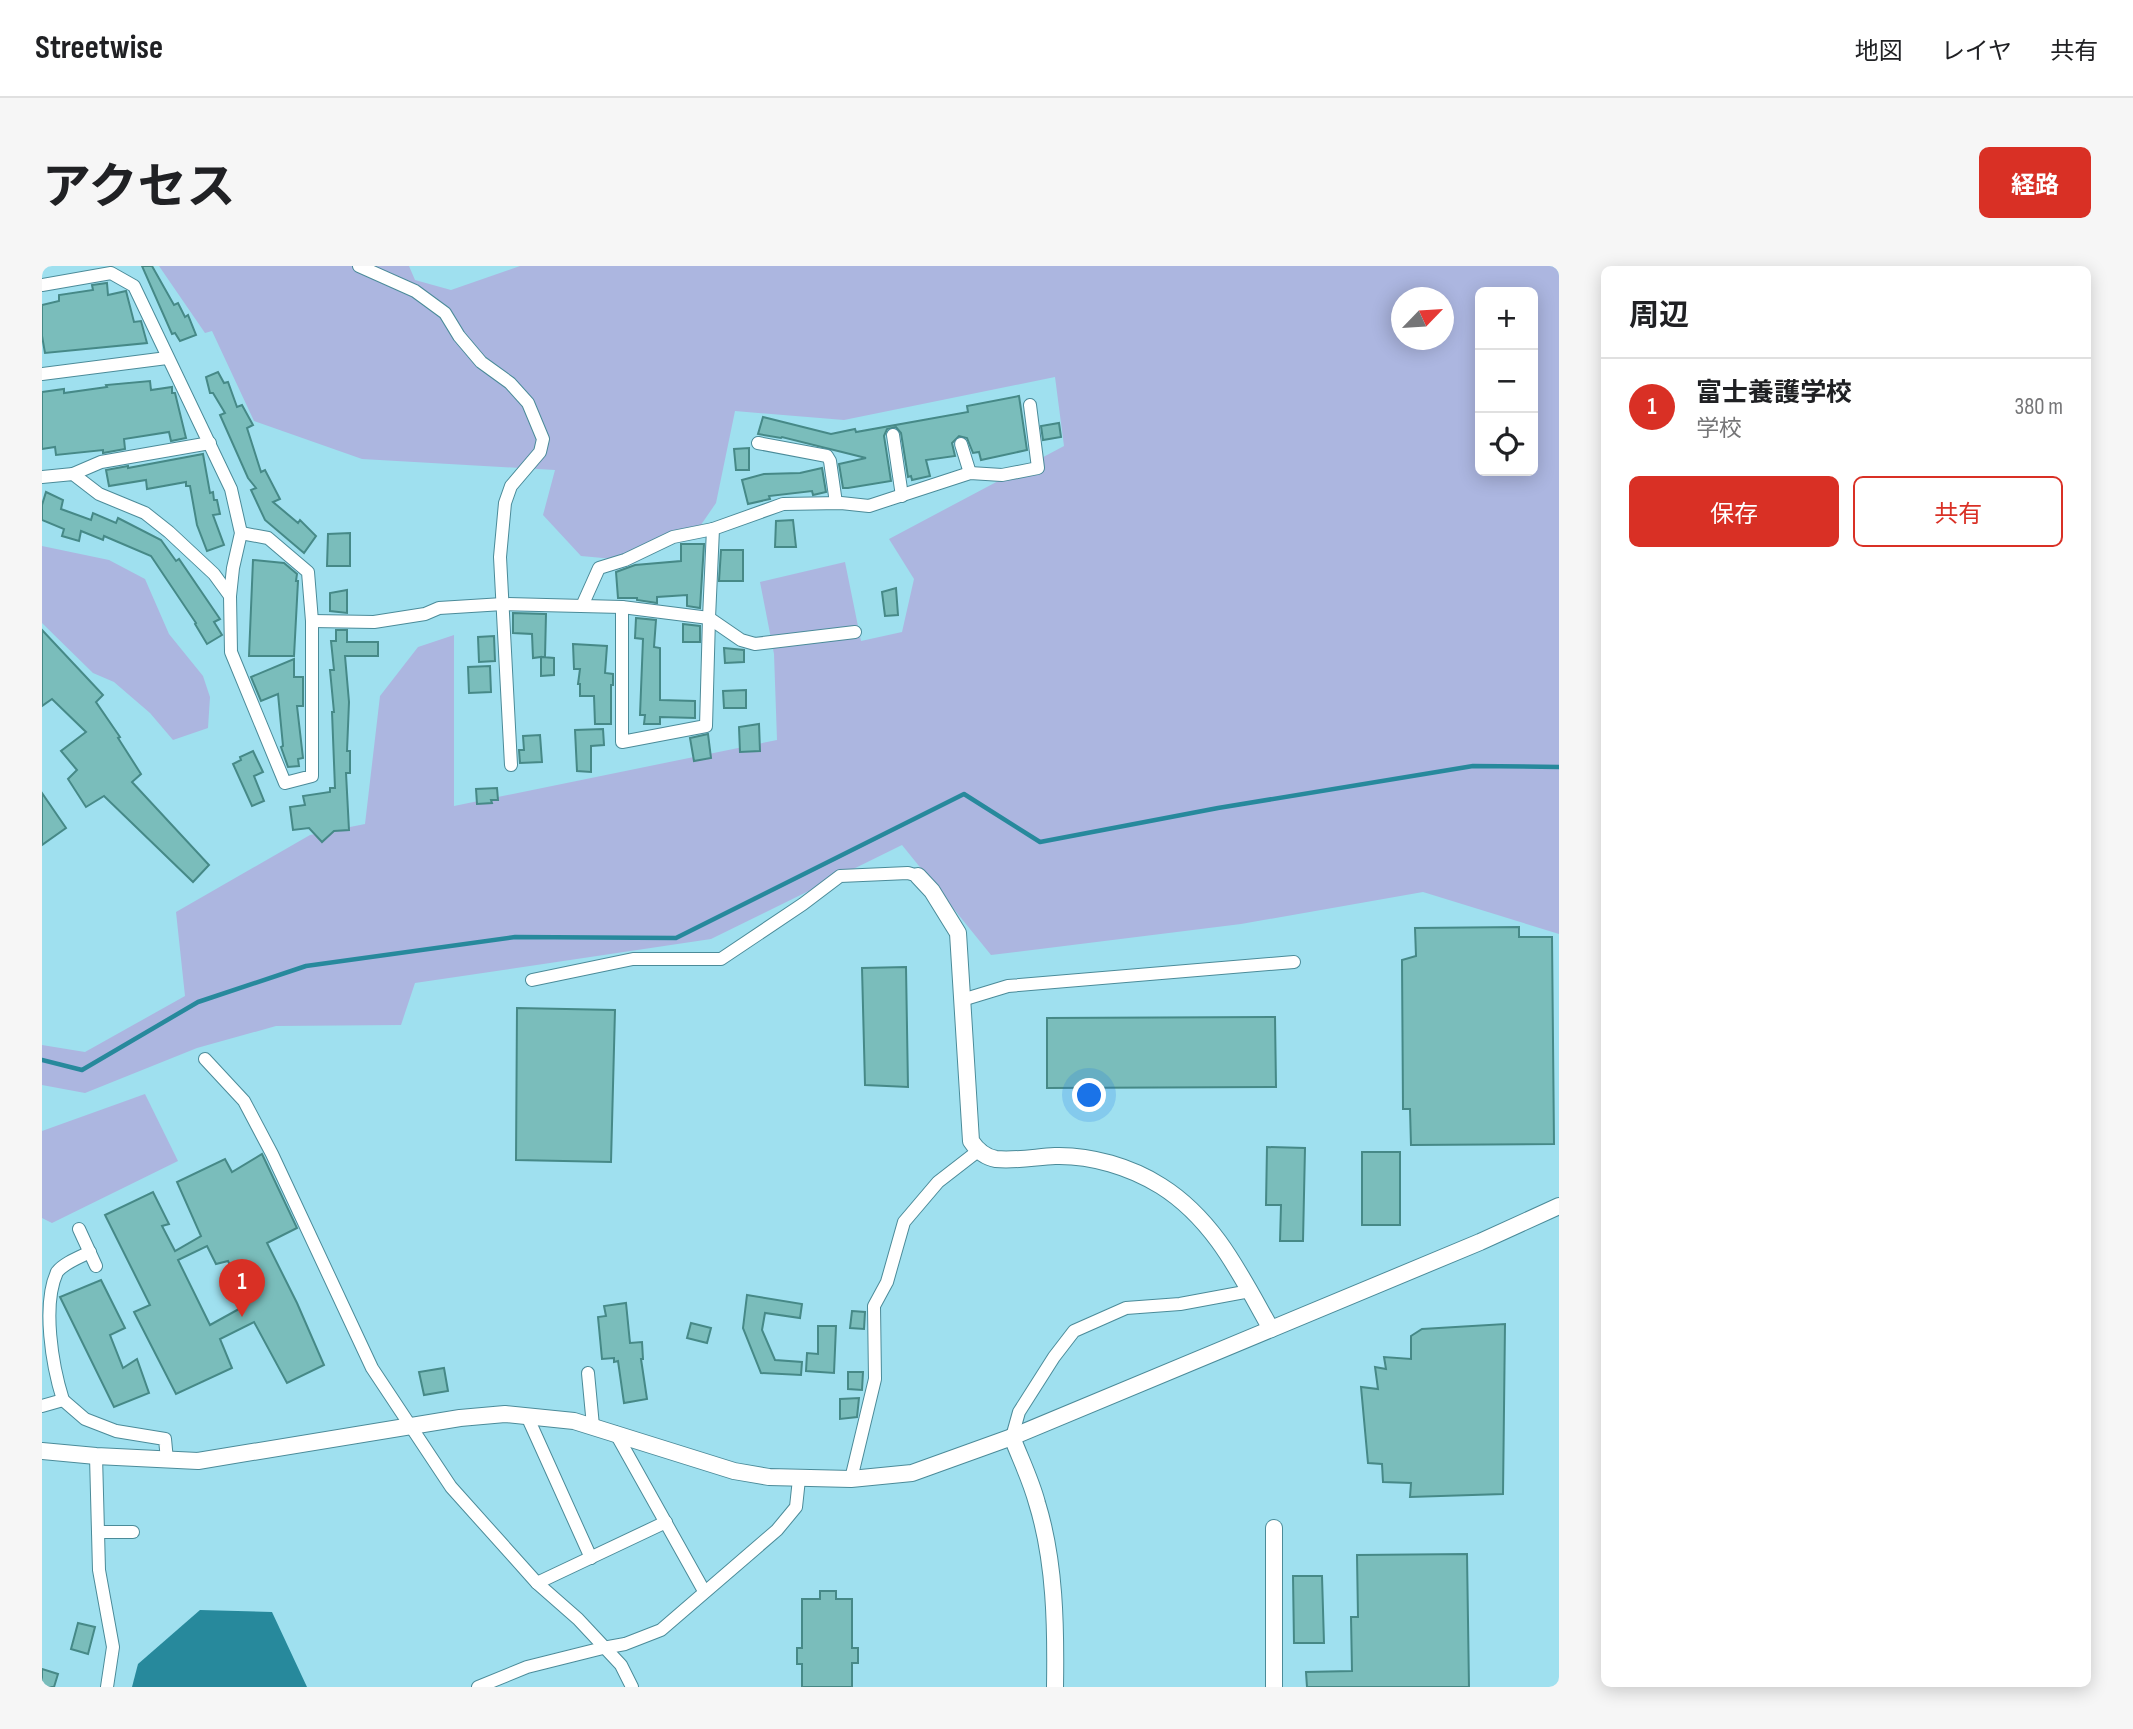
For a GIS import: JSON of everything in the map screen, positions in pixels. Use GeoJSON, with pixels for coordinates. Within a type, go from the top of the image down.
{"type":"FeatureCollection","features":[{"type":"Feature","properties":{"kind":"street"},"geometry":{"type":"LineString","coordinates":[[359,266],[415,291],[445,313],[459,336],[481,362],[510,383],[528,403],[544,439],[540,452],[511,486],[505,503],[500,557],[510,765]]}},
{"type":"Feature","properties":{"kind":"street"},"geometry":{"type":"LineString","coordinates":[[42,285],[111,273],[134,286],[231,489],[241,533],[230,596],[231,652],[285,783],[312,776],[312,621],[308,572],[268,538],[241,533]]}},
{"type":"Feature","properties":{"kind":"street"},"geometry":{"type":"LineString","coordinates":[[42,374],[167,358]]}},
{"type":"Feature","properties":{"kind":"street"},"geometry":{"type":"LineString","coordinates":[[582,606],[599,568],[625,560],[673,537],[713,529],[783,505],[836,503],[869,506],[970,473],[1002,475],[1038,468],[1030,405]]}},
{"type":"Feature","properties":{"kind":"street"},"geometry":{"type":"LineString","coordinates":[[893,435],[902,496]]}},
{"type":"Feature","properties":{"kind":"street"},"geometry":{"type":"LineString","coordinates":[[42,477],[73,474],[101,461],[210,443]]}},
{"type":"Feature","properties":{"kind":"street"},"geometry":{"type":"LineString","coordinates":[[758,443],[827,456],[836,503]]}},
{"type":"Feature","properties":{"kind":"street"},"geometry":{"type":"LineString","coordinates":[[961,444],[970,473]]}},
{"type":"Feature","properties":{"kind":"street"},"geometry":{"type":"LineString","coordinates":[[73,474],[99,494],[145,513],[214,574],[230,596]]}},
{"type":"Feature","properties":{"kind":"street"},"geometry":{"type":"LineString","coordinates":[[622,607],[622,742],[706,726],[713,529]]}},
{"type":"Feature","properties":{"kind":"street"},"geometry":{"type":"LineString","coordinates":[[312,621],[374,622],[425,614],[439,608],[503,604],[622,607],[709,618],[741,640],[755,645],[855,632]]}},
{"type":"Feature","properties":{"kind":"street"},"geometry":{"type":"LineString","coordinates":[[532,980],[633,959],[721,959],[840,876],[908,873],[918,876],[932,891],[958,933],[971,1141],[978,1151],[995,1159],[1059,1156],[1096,1160],[1134,1172],[1162,1186],[1212,1229],[1271,1329]]}},
{"type":"Feature","properties":{"kind":"street"},"geometry":{"type":"LineString","coordinates":[[962,1000],[1008,986],[1294,962]]}},
{"type":"Feature","properties":{"kind":"street"},"geometry":{"type":"LineString","coordinates":[[205,1059],[244,1101],[272,1154],[372,1368],[451,1487],[537,1583],[578,1619],[621,1665],[632,1687]]}},
{"type":"Feature","properties":{"kind":"street"},"geometry":{"type":"LineString","coordinates":[[851,1479],[875,1379],[874,1306],[887,1282],[904,1222],[937,1182],[978,1151]]}},
{"type":"Feature","properties":{"kind":"street"},"geometry":{"type":"LineString","coordinates":[[42,1451],[198,1461],[460,1418],[505,1414],[573,1421],[734,1471],[799,1479],[851,1479],[912,1473],[1012,1437],[1480,1242],[1559,1206]]}},
{"type":"Feature","properties":{"kind":"street"},"geometry":{"type":"LineString","coordinates":[[79,1229],[96,1266]]}},
{"type":"Feature","properties":{"kind":"street"},"geometry":{"type":"LineString","coordinates":[[90,1252],[59,1270],[49,1286],[46,1311],[49,1355],[63,1400],[85,1419],[116,1431],[165,1439],[167,1460]]}},
{"type":"Feature","properties":{"kind":"street"},"geometry":{"type":"LineString","coordinates":[[1055,1687],[1053,1598],[1047,1550],[1038,1503],[1012,1437],[1019,1412],[1074,1331],[1126,1307],[1180,1304],[1250,1291]]}},
{"type":"Feature","properties":{"kind":"street"},"geometry":{"type":"LineString","coordinates":[[587,1373],[593,1426]]}},
{"type":"Feature","properties":{"kind":"street"},"geometry":{"type":"LineString","coordinates":[[42,1406],[63,1400]]}},
{"type":"Feature","properties":{"kind":"street"},"geometry":{"type":"LineString","coordinates":[[527,1416],[591,1558]]}},
{"type":"Feature","properties":{"kind":"street"},"geometry":{"type":"LineString","coordinates":[[615,1433],[704,1591]]}},
{"type":"Feature","properties":{"kind":"street"},"geometry":{"type":"LineString","coordinates":[[96,1456],[99,1570],[113,1647],[107,1687]]}},
{"type":"Feature","properties":{"kind":"street"},"geometry":{"type":"LineString","coordinates":[[478,1687],[527,1667],[625,1644],[661,1629],[777,1530],[796,1507],[799,1479]]}},
{"type":"Feature","properties":{"kind":"street"},"geometry":{"type":"LineString","coordinates":[[537,1583],[666,1522]]}},
{"type":"Feature","properties":{"kind":"street"},"geometry":{"type":"LineString","coordinates":[[1274,1528],[1274,1687]]}},
{"type":"Feature","properties":{"kind":"street"},"geometry":{"type":"LineString","coordinates":[[97,1532],[133,1532]]}},
{"type":"Feature","properties":{"kind":"shaded area"},"geometry":{"type":"Polygon","coordinates":[[[159,266],[409,266],[415,280],[451,290],[520,266],[1559,266],[1559,934],[1423,892],[1241,924],[991,955],[902,845],[711,939],[415,983],[401,1025],[276,1026],[197,1048],[85,1093],[42,1085],[42,1045],[85,1052],[185,996],[176,912],[310,835],[365,824],[380,696],[418,647],[454,635],[454,806],[777,740],[774,654],[760,582],[845,562],[861,641],[902,632],[914,579],[889,539],[1064,446],[1055,377],[844,420],[735,411],[716,503],[694,535],[625,560],[581,556],[543,515],[555,470],[362,459],[254,421],[212,331],[205,333],[159,266]]]}},
{"type":"Feature","properties":{"kind":"shaded area"},"geometry":{"type":"Polygon","coordinates":[[[42,546],[109,560],[145,579],[169,634],[203,676],[210,697],[208,728],[173,740],[150,713],[114,682],[93,673],[42,623],[42,546]]]}},
{"type":"Feature","properties":{"kind":"shaded area"},"geometry":{"type":"Polygon","coordinates":[[[145,1094],[178,1161],[52,1223],[42,1218],[42,1131],[145,1094]]]}},
{"type":"Feature","properties":{"kind":"shaded area"},"geometry":{"type":"Polygon","coordinates":[[[200,1610],[272,1612],[307,1687],[132,1687],[138,1664],[200,1610]]]}},
{"type":"Feature","properties":{"kind":"building"},"geometry":{"type":"Polygon","coordinates":[[[142,266],[152,266],[174,305],[178,303],[185,317],[188,315],[196,335],[180,341],[175,333],[172,334],[142,266]]]}},
{"type":"Feature","properties":{"kind":"building"},"geometry":{"type":"Polygon","coordinates":[[[107,283],[108,295],[126,291],[134,322],[141,321],[147,343],[45,353],[42,305],[59,301],[59,295],[93,290],[92,285],[107,283]]]}},
{"type":"Feature","properties":{"kind":"building"},"geometry":{"type":"Polygon","coordinates":[[[218,372],[224,383],[228,382],[237,407],[242,405],[253,425],[247,428],[261,472],[265,470],[280,499],[273,502],[298,523],[300,520],[316,536],[304,553],[265,520],[251,490],[256,488],[248,478],[220,415],[225,413],[213,393],[210,393],[206,377],[218,372]]]}},
{"type":"Feature","properties":{"kind":"building"},"geometry":{"type":"Polygon","coordinates":[[[150,381],[151,390],[172,387],[186,438],[171,441],[169,432],[124,439],[125,449],[103,453],[103,450],[56,455],[55,447],[42,449],[42,392],[64,389],[64,393],[107,387],[106,385],[150,381]]]}},
{"type":"Feature","properties":{"kind":"building"},"geometry":{"type":"Polygon","coordinates":[[[1019,396],[1027,450],[981,460],[979,452],[973,453],[967,438],[959,436],[952,443],[955,456],[926,460],[930,476],[912,480],[911,476],[908,477],[901,433],[896,427],[887,429],[884,436],[891,481],[848,488],[843,488],[839,464],[866,458],[782,437],[758,434],[763,417],[831,434],[855,429],[856,432],[968,412],[967,406],[1019,396]]]}},
{"type":"Feature","properties":{"kind":"building"},"geometry":{"type":"Polygon","coordinates":[[[1059,423],[1061,437],[1043,440],[1041,426],[1059,423]]]}},
{"type":"Feature","properties":{"kind":"building"},"geometry":{"type":"Polygon","coordinates":[[[749,448],[749,470],[736,470],[734,449],[749,448]]]}},
{"type":"Feature","properties":{"kind":"building"},"geometry":{"type":"Polygon","coordinates":[[[203,454],[210,493],[213,492],[214,500],[217,500],[220,514],[213,515],[224,545],[207,551],[197,525],[190,486],[186,486],[186,482],[147,489],[146,480],[109,486],[106,470],[203,454]]]}},
{"type":"Feature","properties":{"kind":"building"},"geometry":{"type":"Polygon","coordinates":[[[822,468],[826,492],[769,496],[770,499],[748,504],[742,480],[764,474],[800,473],[822,468]]]}},
{"type":"Feature","properties":{"kind":"building"},"geometry":{"type":"Polygon","coordinates":[[[46,492],[63,500],[61,509],[91,520],[93,513],[116,523],[118,518],[161,540],[176,561],[179,559],[220,619],[214,622],[222,635],[207,644],[151,556],[104,536],[103,540],[81,531],[79,541],[62,536],[64,529],[42,520],[42,505],[46,492]]]}},
{"type":"Feature","properties":{"kind":"building"},"geometry":{"type":"Polygon","coordinates":[[[793,520],[796,547],[775,547],[776,521],[793,520]]]}},
{"type":"Feature","properties":{"kind":"building"},"geometry":{"type":"Polygon","coordinates":[[[350,533],[350,566],[327,566],[328,534],[350,533]]]}},
{"type":"Feature","properties":{"kind":"building"},"geometry":{"type":"Polygon","coordinates":[[[681,544],[704,544],[700,608],[687,606],[687,595],[657,597],[657,603],[637,598],[618,598],[616,572],[635,565],[681,561],[681,544]]]}},
{"type":"Feature","properties":{"kind":"building"},"geometry":{"type":"Polygon","coordinates":[[[721,550],[743,550],[743,581],[719,581],[721,550]]]}},
{"type":"Feature","properties":{"kind":"building"},"geometry":{"type":"Polygon","coordinates":[[[253,560],[284,563],[297,574],[294,656],[249,656],[253,560]]]}},
{"type":"Feature","properties":{"kind":"building"},"geometry":{"type":"Polygon","coordinates":[[[896,588],[898,615],[885,616],[882,592],[896,588]]]}},
{"type":"Feature","properties":{"kind":"building"},"geometry":{"type":"Polygon","coordinates":[[[347,590],[347,613],[330,611],[330,593],[347,590]]]}},
{"type":"Feature","properties":{"kind":"building"},"geometry":{"type":"Polygon","coordinates":[[[513,613],[546,614],[545,657],[542,657],[554,658],[554,675],[541,676],[541,657],[533,658],[532,634],[513,633],[513,613]]]}},
{"type":"Feature","properties":{"kind":"building"},"geometry":{"type":"Polygon","coordinates":[[[636,618],[656,620],[654,647],[660,648],[660,700],[695,701],[695,718],[660,717],[660,724],[644,724],[645,715],[640,715],[643,639],[635,638],[636,618]]]}},
{"type":"Feature","properties":{"kind":"building"},"geometry":{"type":"Polygon","coordinates":[[[683,624],[700,626],[700,642],[683,642],[683,624]]]}},
{"type":"Feature","properties":{"kind":"building"},"geometry":{"type":"Polygon","coordinates":[[[42,630],[103,695],[96,702],[141,774],[132,782],[209,865],[193,882],[104,796],[86,807],[68,779],[77,770],[61,751],[86,732],[52,699],[42,706],[42,630]]]}},
{"type":"Feature","properties":{"kind":"building"},"geometry":{"type":"Polygon","coordinates":[[[336,630],[347,630],[347,642],[378,642],[378,656],[345,656],[349,702],[347,751],[350,751],[350,773],[346,773],[349,830],[334,831],[322,842],[309,828],[293,830],[290,807],[305,805],[303,796],[330,792],[330,788],[335,788],[334,712],[330,670],[334,670],[331,641],[336,641],[336,630]]]}},
{"type":"Feature","properties":{"kind":"building"},"geometry":{"type":"Polygon","coordinates":[[[494,636],[495,661],[479,662],[478,637],[494,636]]]}},
{"type":"Feature","properties":{"kind":"building"},"geometry":{"type":"Polygon","coordinates":[[[573,644],[607,646],[605,673],[613,674],[611,724],[595,724],[594,696],[580,696],[580,669],[574,669],[573,644]]]}},
{"type":"Feature","properties":{"kind":"building"},"geometry":{"type":"Polygon","coordinates":[[[724,648],[744,650],[744,662],[725,663],[724,648]]]}},
{"type":"Feature","properties":{"kind":"building"},"geometry":{"type":"Polygon","coordinates":[[[294,659],[294,677],[303,677],[303,706],[297,706],[303,758],[298,759],[299,766],[288,767],[281,747],[278,694],[261,701],[251,677],[294,659]]]}},
{"type":"Feature","properties":{"kind":"building"},"geometry":{"type":"Polygon","coordinates":[[[490,666],[491,692],[469,693],[468,667],[490,666]]]}},
{"type":"Feature","properties":{"kind":"building"},"geometry":{"type":"Polygon","coordinates":[[[746,690],[746,708],[724,708],[723,691],[746,690]]]}},
{"type":"Feature","properties":{"kind":"building"},"geometry":{"type":"Polygon","coordinates":[[[759,724],[760,751],[740,752],[739,727],[759,724]]]}},
{"type":"Feature","properties":{"kind":"building"},"geometry":{"type":"Polygon","coordinates":[[[603,729],[604,745],[591,746],[591,772],[577,771],[575,730],[603,729]]]}},
{"type":"Feature","properties":{"kind":"building"},"geometry":{"type":"Polygon","coordinates":[[[708,734],[711,758],[694,761],[690,738],[708,734]]]}},
{"type":"Feature","properties":{"kind":"building"},"geometry":{"type":"Polygon","coordinates":[[[540,735],[542,762],[520,763],[519,750],[524,750],[523,736],[540,735]]]}},
{"type":"Feature","properties":{"kind":"building"},"geometry":{"type":"Polygon","coordinates":[[[253,751],[263,772],[254,776],[264,801],[252,806],[233,764],[253,751]]]}},
{"type":"Feature","properties":{"kind":"building"},"geometry":{"type":"Polygon","coordinates":[[[497,788],[498,800],[477,804],[476,789],[497,788]]]}},
{"type":"Feature","properties":{"kind":"building"},"geometry":{"type":"Polygon","coordinates":[[[42,793],[66,828],[42,845],[42,793]]]}},
{"type":"Feature","properties":{"kind":"building"},"geometry":{"type":"Polygon","coordinates":[[[1519,927],[1519,937],[1552,937],[1554,1144],[1411,1145],[1410,1109],[1403,1109],[1402,960],[1416,956],[1415,928],[1519,927]]]}},
{"type":"Feature","properties":{"kind":"building"},"geometry":{"type":"Polygon","coordinates":[[[906,967],[908,1087],[865,1085],[862,968],[906,967]]]}},
{"type":"Feature","properties":{"kind":"building"},"geometry":{"type":"Polygon","coordinates":[[[517,1008],[615,1010],[611,1162],[516,1160],[517,1008]]]}},
{"type":"Feature","properties":{"kind":"building"},"geometry":{"type":"Polygon","coordinates":[[[1275,1017],[1276,1087],[1047,1088],[1047,1018],[1275,1017]]]}},
{"type":"Feature","properties":{"kind":"building"},"geometry":{"type":"Polygon","coordinates":[[[1267,1147],[1305,1148],[1303,1241],[1280,1241],[1281,1205],[1266,1205],[1267,1147]]]}},
{"type":"Feature","properties":{"kind":"building"},"geometry":{"type":"Polygon","coordinates":[[[1362,1152],[1400,1152],[1400,1225],[1362,1225],[1362,1152]]]}},
{"type":"Feature","properties":{"kind":"building"},"geometry":{"type":"Polygon","coordinates":[[[262,1154],[297,1228],[267,1243],[324,1365],[287,1383],[254,1322],[220,1339],[232,1368],[176,1394],[134,1312],[150,1305],[105,1215],[153,1192],[169,1224],[162,1226],[175,1251],[201,1236],[177,1182],[225,1159],[232,1172],[262,1154]],[[207,1246],[178,1260],[210,1325],[248,1304],[228,1261],[216,1264],[207,1246]]]}},
{"type":"Feature","properties":{"kind":"building"},"geometry":{"type":"Polygon","coordinates":[[[101,1280],[125,1328],[110,1335],[123,1368],[137,1359],[149,1393],[114,1407],[60,1297],[101,1280]]]}},
{"type":"Feature","properties":{"kind":"building"},"geometry":{"type":"Polygon","coordinates":[[[747,1295],[802,1304],[800,1318],[765,1313],[762,1330],[775,1360],[802,1362],[801,1375],[761,1373],[743,1328],[747,1295]]]}},
{"type":"Feature","properties":{"kind":"building"},"geometry":{"type":"Polygon","coordinates":[[[626,1303],[630,1343],[642,1342],[641,1359],[647,1399],[624,1403],[618,1361],[614,1362],[614,1358],[602,1359],[598,1317],[606,1316],[604,1306],[626,1303]]]}},
{"type":"Feature","properties":{"kind":"building"},"geometry":{"type":"Polygon","coordinates":[[[852,1311],[865,1312],[864,1329],[850,1328],[852,1311]]]}},
{"type":"Feature","properties":{"kind":"building"},"geometry":{"type":"Polygon","coordinates":[[[691,1323],[711,1328],[707,1343],[687,1338],[691,1323]]]}},
{"type":"Feature","properties":{"kind":"building"},"geometry":{"type":"Polygon","coordinates":[[[1505,1324],[1503,1494],[1410,1497],[1411,1483],[1383,1482],[1382,1464],[1368,1463],[1361,1387],[1378,1389],[1375,1367],[1386,1369],[1384,1357],[1411,1359],[1411,1336],[1422,1329],[1505,1324]]]}},
{"type":"Feature","properties":{"kind":"building"},"geometry":{"type":"Polygon","coordinates":[[[818,1326],[836,1326],[834,1373],[806,1371],[807,1353],[818,1354],[818,1326]]]}},
{"type":"Feature","properties":{"kind":"building"},"geometry":{"type":"Polygon","coordinates":[[[444,1368],[448,1391],[424,1395],[419,1372],[444,1368]]]}},
{"type":"Feature","properties":{"kind":"building"},"geometry":{"type":"Polygon","coordinates":[[[848,1372],[863,1372],[862,1390],[848,1389],[848,1372]]]}},
{"type":"Feature","properties":{"kind":"building"},"geometry":{"type":"Polygon","coordinates":[[[859,1398],[857,1417],[840,1419],[840,1399],[859,1398]]]}},
{"type":"Feature","properties":{"kind":"building"},"geometry":{"type":"Polygon","coordinates":[[[1467,1554],[1469,1687],[1307,1687],[1306,1672],[1352,1671],[1351,1617],[1358,1617],[1357,1555],[1467,1554]]]}},
{"type":"Feature","properties":{"kind":"building"},"geometry":{"type":"Polygon","coordinates":[[[1293,1576],[1322,1576],[1324,1643],[1294,1643],[1293,1576]]]}},
{"type":"Feature","properties":{"kind":"building"},"geometry":{"type":"Polygon","coordinates":[[[820,1591],[836,1591],[836,1599],[852,1599],[852,1648],[858,1648],[858,1663],[852,1663],[852,1687],[802,1687],[802,1664],[797,1664],[797,1648],[802,1648],[802,1599],[820,1599],[820,1591]]]}},
{"type":"Feature","properties":{"kind":"building"},"geometry":{"type":"Polygon","coordinates":[[[78,1623],[95,1627],[88,1654],[71,1649],[78,1623]]]}},
{"type":"Feature","properties":{"kind":"building"},"geometry":{"type":"Polygon","coordinates":[[[42,1669],[58,1674],[54,1687],[42,1687],[42,1669]]]}},
{"type":"Feature","properties":{"kind":"waterway"},"geometry":{"type":"LineString","coordinates":[[42,1060],[82,1070],[198,1002],[306,966],[515,937],[676,938],[964,794],[1040,842],[1218,808],[1473,766],[1559,767]]}},
{"type":"Feature","properties":{"kind":"place","name":"富士養護学校"},"geometry":{"type":"Point","coordinates":[242,1317]}}]}
